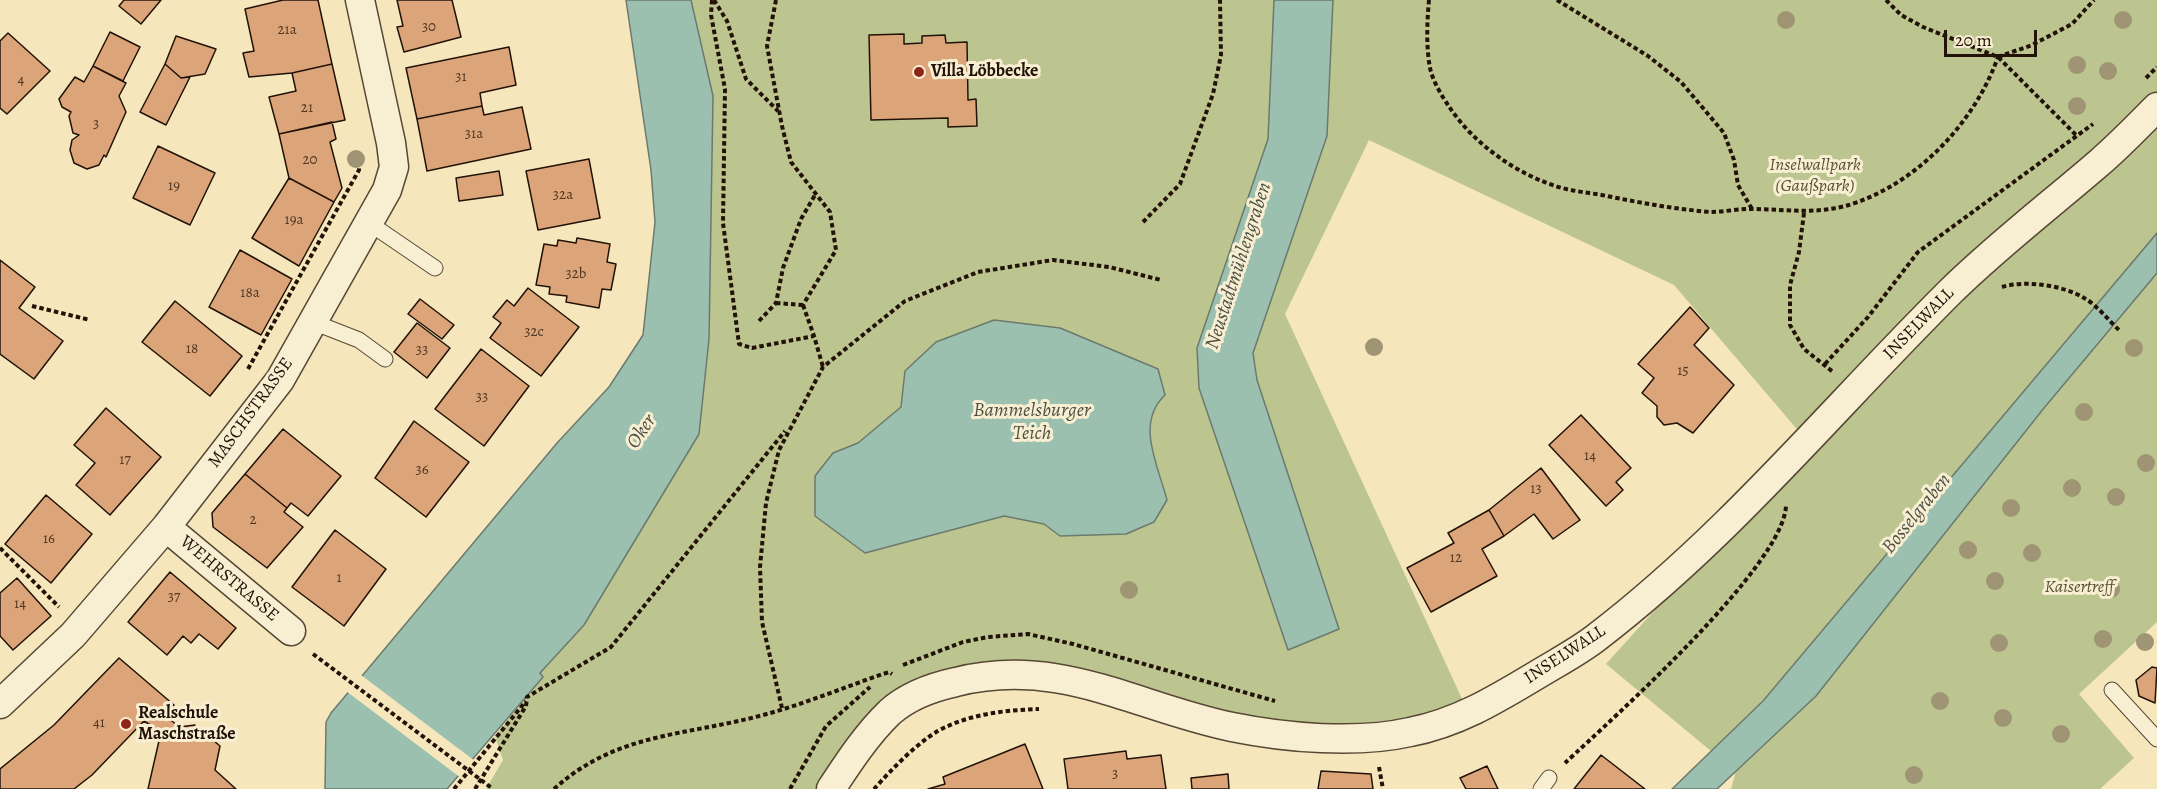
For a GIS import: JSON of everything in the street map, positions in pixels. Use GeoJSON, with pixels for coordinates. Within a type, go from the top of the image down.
{"type":"FeatureCollection","features":[{"type":"Feature","properties":{"kind":"street","name":"MASCHSTRASSE"},"geometry":{"type":"LineString","coordinates":[[0,704],[73,635],[166,527],[280,380],[392,180],[394,167],[360,0]]}},
{"type":"Feature","properties":{"kind":"street","name":"INSELWALL"},"geometry":{"type":"LineString","coordinates":[[831,789],[892,710],[916,695],[940,686],[989,676],[1011,674],[1061,677],[1121,693],[1174,712],[1235,728],[1306,736],[1337,738],[1409,733],[1461,717],[1594,640],[1697,553],[1952,290],[2007,238],[2102,161],[2157,107]]}},
{"type":"Feature","properties":{"kind":"street","name":"WEHRSTRASSE"},"geometry":{"type":"LineString","coordinates":[[166,527],[291,631]]}},
{"type":"Feature","properties":{"kind":"lane"},"geometry":{"type":"LineString","coordinates":[[369,223],[435,268]]}},
{"type":"Feature","properties":{"kind":"lane"},"geometry":{"type":"LineString","coordinates":[[313,322],[359,340],[385,359]]}},
{"type":"Feature","properties":{"kind":"lane"},"geometry":{"type":"LineString","coordinates":[[2112,690],[2157,739]]}},
{"type":"Feature","properties":{"kind":"path"},"geometry":{"type":"LineString","coordinates":[[713,0],[727,21],[746,79],[779,112]]}},
{"type":"Feature","properties":{"kind":"path"},"geometry":{"type":"LineString","coordinates":[[713,0],[711,15],[725,90],[723,224],[739,344],[752,348],[814,336]]}},
{"type":"Feature","properties":{"kind":"path"},"geometry":{"type":"LineString","coordinates":[[776,0],[767,46],[779,112],[791,162],[815,195],[831,212],[836,250],[803,305]]}},
{"type":"Feature","properties":{"kind":"path"},"geometry":{"type":"LineString","coordinates":[[1143,222],[1180,184],[1213,94],[1221,55],[1220,0]]}},
{"type":"Feature","properties":{"kind":"path"},"geometry":{"type":"LineString","coordinates":[[1429,0],[1427,43],[1430,69],[1441,94],[1458,119],[1483,146],[1522,170],[1562,188],[1652,206],[1712,212],[1752,209],[1804,213],[1833,210],[1859,202],[1890,187],[1920,167],[1973,107],[1989,82],[1998,57]]}},
{"type":"Feature","properties":{"kind":"path"},"geometry":{"type":"LineString","coordinates":[[1557,0],[1648,56],[1681,82],[1724,133],[1734,160],[1738,185],[1752,209]]}},
{"type":"Feature","properties":{"kind":"path"},"geometry":{"type":"LineString","coordinates":[[1886,0],[1901,15],[1923,27],[1998,57],[2102,161]]}},
{"type":"Feature","properties":{"kind":"path"},"geometry":{"type":"LineString","coordinates":[[1998,57],[2032,45],[2072,24],[2094,0]]}},
{"type":"Feature","properties":{"kind":"path"},"geometry":{"type":"LineString","coordinates":[[1825,364],[1868,317],[1918,252],[2077,136]]}},
{"type":"Feature","properties":{"kind":"path"},"geometry":{"type":"LineString","coordinates":[[244,376],[359,170],[360,147]]}},
{"type":"Feature","properties":{"kind":"path"},"geometry":{"type":"LineString","coordinates":[[759,321],[776,303],[783,268],[801,219],[815,195]]}},
{"type":"Feature","properties":{"kind":"path"},"geometry":{"type":"LineString","coordinates":[[1804,213],[1799,252],[1790,285],[1790,325],[1804,350],[1825,364],[1837,377],[1849,398]]}},
{"type":"Feature","properties":{"kind":"path"},"geometry":{"type":"LineString","coordinates":[[782,708],[762,621],[760,567],[768,493],[779,450],[789,427],[823,367],[906,301],[978,272],[1053,260],[1109,267],[1161,280]]}},
{"type":"Feature","properties":{"kind":"path"},"geometry":{"type":"LineString","coordinates":[[1992,290],[2010,285],[2058,288],[2087,299],[2119,330]]}},
{"type":"Feature","properties":{"kind":"path"},"geometry":{"type":"LineString","coordinates":[[776,303],[803,305]]}},
{"type":"Feature","properties":{"kind":"path"},"geometry":{"type":"LineString","coordinates":[[803,305],[823,367]]}},
{"type":"Feature","properties":{"kind":"path"},"geometry":{"type":"LineString","coordinates":[[32,306],[90,320]]}},
{"type":"Feature","properties":{"kind":"path"},"geometry":{"type":"LineString","coordinates":[[454,789],[530,694],[611,647],[789,427]]}},
{"type":"Feature","properties":{"kind":"path"},"geometry":{"type":"LineString","coordinates":[[1545,784],[1677,657],[1732,595],[1774,540],[1786,511],[1786,490],[1778,471]]}},
{"type":"Feature","properties":{"kind":"path"},"geometry":{"type":"LineString","coordinates":[[0,548],[63,612]]}},
{"type":"Feature","properties":{"kind":"path"},"geometry":{"type":"LineString","coordinates":[[790,789],[826,726],[889,672],[938,650],[988,637],[1028,634],[1051,639],[1282,703]]}},
{"type":"Feature","properties":{"kind":"path"},"geometry":{"type":"LineString","coordinates":[[313,654],[493,789]]}},
{"type":"Feature","properties":{"kind":"path"},"geometry":{"type":"LineString","coordinates":[[475,788],[526,706],[526,701]]}},
{"type":"Feature","properties":{"kind":"path"},"geometry":{"type":"LineString","coordinates":[[874,789],[899,761],[947,726],[1001,711],[1047,708]]}},
{"type":"Feature","properties":{"kind":"path"},"geometry":{"type":"LineString","coordinates":[[554,789],[568,776],[628,745],[662,734],[764,715]]}},
{"type":"Feature","properties":{"kind":"path"},"geometry":{"type":"LineString","coordinates":[[1378,759],[1383,789]]}},
{"type":"Feature","properties":{"kind":"green space","name":"Inselwallpark (Gaußpark)"},"geometry":{"type":"Polygon","coordinates":[[[691,0],[2157,0],[2157,233],[1763,701],[1711,751],[1606,664],[1807,441],[1674,285],[1369,140],[1285,314],[1469,714],[1337,738],[1061,677],[916,695],[831,789],[486,789],[503,760],[495,736],[543,677],[540,673],[584,624],[699,434],[713,96],[691,0]],[[1158,369],[905,371],[901,407],[858,443],[833,453],[815,516],[865,553],[1004,516],[1044,524],[1060,536],[1167,500],[1151,445],[1150,431],[1151,418],[1156,406],[1165,395],[1158,369]]]}},
{"type":"Feature","properties":{"kind":"green space","name":"Kaisertreff"},"geometry":{"type":"Polygon","coordinates":[[[2157,273],[2157,622],[2079,694],[2134,758],[2100,789],[1731,789],[1736,771],[1816,696],[2044,408],[2157,273]]]}},
{"type":"Feature","properties":{"kind":"water","name":"Oker"},"geometry":{"type":"Polygon","coordinates":[[[626,0],[691,0],[713,96],[709,339],[699,434],[584,625],[540,673],[543,677],[447,789],[325,789],[326,722],[331,713],[557,443],[609,387],[643,335],[655,222],[651,170],[626,0]]]}},
{"type":"Feature","properties":{"kind":"water","name":"Neustadtmühlengraben"},"geometry":{"type":"Polygon","coordinates":[[[1274,0],[1333,0],[1327,136],[1253,353],[1257,380],[1339,629],[1288,650],[1199,388],[1197,348],[1268,139],[1274,0]]]}},
{"type":"Feature","properties":{"kind":"water"},"geometry":{"type":"Polygon","coordinates":[[[2157,233],[2157,273],[2044,408],[1816,696],[1717,789],[1672,789],[1763,701],[2157,233]]]}},
{"type":"Feature","properties":{"kind":"water","name":"Bammelsburger Teich"},"geometry":{"type":"Polygon","coordinates":[[[994,320],[1060,328],[1158,369],[1165,395],[1156,406],[1151,418],[1150,431],[1151,445],[1167,500],[1154,522],[1126,534],[1060,536],[1044,524],[1004,516],[865,553],[815,516],[815,476],[833,453],[858,443],[901,407],[905,371],[936,342],[994,320]]]}},
{"type":"Feature","properties":{"kind":"pier"},"geometry":{"type":"Polygon","coordinates":[[[361,675],[475,761],[461,778],[346,691],[361,675]]]}},
{"type":"Feature","properties":{"kind":"building"},"geometry":{"type":"Polygon","coordinates":[[[124,0],[161,0],[141,24],[119,6],[124,0]]]}},
{"type":"Feature","properties":{"kind":"building"},"geometry":{"type":"Polygon","coordinates":[[[283,0],[318,0],[332,64],[292,73],[249,77],[243,53],[254,51],[245,9],[283,0]]]}},
{"type":"Feature","properties":{"kind":"building"},"geometry":{"type":"Polygon","coordinates":[[[397,0],[452,0],[461,37],[404,52],[397,27],[403,26],[397,0]]]}},
{"type":"Feature","properties":{"kind":"building"},"geometry":{"type":"Polygon","coordinates":[[[110,32],[140,47],[123,81],[93,66],[110,32]]]}},
{"type":"Feature","properties":{"kind":"building"},"geometry":{"type":"Polygon","coordinates":[[[8,33],[50,71],[7,114],[0,108],[0,41],[8,33]]]}},
{"type":"Feature","properties":{"kind":"building","name":"Villa Löbbecke"},"geometry":{"type":"Polygon","coordinates":[[[904,34],[904,44],[922,43],[922,36],[945,35],[946,43],[967,42],[968,100],[976,99],[977,126],[948,127],[948,118],[871,120],[869,35],[904,34]]]}},
{"type":"Feature","properties":{"kind":"building"},"geometry":{"type":"Polygon","coordinates":[[[176,36],[216,49],[205,74],[181,78],[165,64],[176,36]]]}},
{"type":"Feature","properties":{"kind":"building"},"geometry":{"type":"Polygon","coordinates":[[[509,47],[516,85],[480,93],[482,106],[417,119],[406,68],[509,47]]]}},
{"type":"Feature","properties":{"kind":"building"},"geometry":{"type":"Polygon","coordinates":[[[165,64],[181,78],[190,77],[166,125],[140,112],[165,64]]]}},
{"type":"Feature","properties":{"kind":"building"},"geometry":{"type":"Polygon","coordinates":[[[332,64],[345,120],[279,134],[269,97],[296,91],[292,73],[332,64]]]}},
{"type":"Feature","properties":{"kind":"building"},"geometry":{"type":"Polygon","coordinates":[[[93,66],[126,83],[119,96],[126,112],[106,157],[104,155],[99,165],[87,169],[74,163],[70,150],[72,140],[79,135],[73,133],[69,116],[71,112],[62,107],[59,99],[75,77],[84,82],[93,66]]]}},
{"type":"Feature","properties":{"kind":"building"},"geometry":{"type":"Polygon","coordinates":[[[482,106],[484,115],[522,107],[531,149],[427,171],[417,119],[482,106]]]}},
{"type":"Feature","properties":{"kind":"building"},"geometry":{"type":"Polygon","coordinates":[[[332,122],[336,139],[330,142],[342,188],[334,202],[289,178],[279,134],[332,122]]]}},
{"type":"Feature","properties":{"kind":"building"},"geometry":{"type":"Polygon","coordinates":[[[158,146],[215,173],[190,225],[133,198],[158,146]]]}},
{"type":"Feature","properties":{"kind":"building"},"geometry":{"type":"Polygon","coordinates":[[[589,159],[600,218],[538,230],[526,171],[589,159]]]}},
{"type":"Feature","properties":{"kind":"building"},"geometry":{"type":"Polygon","coordinates":[[[499,171],[503,195],[459,201],[456,178],[499,171]]]}},
{"type":"Feature","properties":{"kind":"building"},"geometry":{"type":"Polygon","coordinates":[[[289,178],[334,202],[299,266],[252,238],[289,178]]]}},
{"type":"Feature","properties":{"kind":"building"},"geometry":{"type":"Polygon","coordinates":[[[577,238],[610,244],[607,262],[616,264],[611,290],[602,289],[599,308],[566,302],[567,296],[549,294],[550,287],[536,285],[544,244],[557,246],[558,240],[576,243],[577,238]]]}},
{"type":"Feature","properties":{"kind":"building"},"geometry":{"type":"Polygon","coordinates":[[[240,250],[292,279],[261,335],[209,307],[240,250]]]}},
{"type":"Feature","properties":{"kind":"building"},"geometry":{"type":"Polygon","coordinates":[[[0,260],[35,287],[19,308],[63,341],[34,379],[0,354],[0,260]]]}},
{"type":"Feature","properties":{"kind":"building"},"geometry":{"type":"Polygon","coordinates":[[[528,288],[579,327],[541,376],[490,338],[501,323],[493,317],[507,300],[514,306],[528,288]]]}},
{"type":"Feature","properties":{"kind":"building"},"geometry":{"type":"Polygon","coordinates":[[[420,299],[454,325],[442,339],[408,314],[420,299]]]}},
{"type":"Feature","properties":{"kind":"building"},"geometry":{"type":"Polygon","coordinates":[[[175,301],[242,356],[210,396],[142,342],[175,301]]]}},
{"type":"Feature","properties":{"kind":"building"},"geometry":{"type":"Polygon","coordinates":[[[1690,307],[1709,328],[1694,345],[1734,385],[1693,433],[1677,423],[1664,425],[1657,417],[1657,406],[1642,393],[1654,378],[1638,364],[1690,307]]]}},
{"type":"Feature","properties":{"kind":"building"},"geometry":{"type":"Polygon","coordinates":[[[417,323],[450,348],[427,378],[394,352],[417,323]]]}},
{"type":"Feature","properties":{"kind":"building"},"geometry":{"type":"Polygon","coordinates":[[[481,349],[529,386],[484,446],[435,409],[481,349]]]}},
{"type":"Feature","properties":{"kind":"building"},"geometry":{"type":"Polygon","coordinates":[[[106,408],[161,457],[110,515],[76,485],[95,463],[74,445],[106,408]]]}},
{"type":"Feature","properties":{"kind":"building"},"geometry":{"type":"Polygon","coordinates":[[[1581,415],[1631,468],[1616,482],[1623,490],[1606,506],[1549,445],[1581,415]]]}},
{"type":"Feature","properties":{"kind":"building"},"geometry":{"type":"Polygon","coordinates":[[[414,421],[469,462],[426,517],[375,478],[414,421]]]}},
{"type":"Feature","properties":{"kind":"building"},"geometry":{"type":"Polygon","coordinates":[[[283,429],[341,476],[308,516],[291,503],[287,508],[245,474],[283,429]]]}},
{"type":"Feature","properties":{"kind":"building"},"geometry":{"type":"Polygon","coordinates":[[[1541,468],[1580,520],[1553,539],[1534,514],[1504,536],[1489,510],[1541,468]]]}},
{"type":"Feature","properties":{"kind":"building"},"geometry":{"type":"Polygon","coordinates":[[[245,474],[287,508],[284,512],[303,527],[267,568],[213,527],[212,513],[245,474]]]}},
{"type":"Feature","properties":{"kind":"building"},"geometry":{"type":"Polygon","coordinates":[[[46,495],[92,534],[51,583],[5,544],[46,495]]]}},
{"type":"Feature","properties":{"kind":"building"},"geometry":{"type":"Polygon","coordinates":[[[1489,510],[1504,536],[1482,549],[1497,576],[1431,612],[1407,568],[1454,543],[1448,533],[1489,510]]]}},
{"type":"Feature","properties":{"kind":"building"},"geometry":{"type":"Polygon","coordinates":[[[335,530],[386,569],[344,626],[292,587],[335,530]]]}},
{"type":"Feature","properties":{"kind":"building"},"geometry":{"type":"Polygon","coordinates":[[[170,572],[236,628],[218,649],[199,634],[191,643],[183,636],[167,655],[128,622],[170,572]]]}},
{"type":"Feature","properties":{"kind":"building"},"geometry":{"type":"Polygon","coordinates":[[[17,578],[51,616],[13,650],[0,636],[0,593],[17,578]]]}},
{"type":"Feature","properties":{"kind":"building"},"geometry":{"type":"Polygon","coordinates":[[[119,658],[174,705],[165,715],[179,727],[195,725],[220,746],[215,770],[236,789],[148,789],[161,732],[144,721],[92,775],[74,789],[0,789],[0,769],[54,725],[119,658]]]}},
{"type":"Feature","properties":{"kind":"building"},"geometry":{"type":"Polygon","coordinates":[[[2152,667],[2157,668],[2155,703],[2139,696],[2136,680],[2152,667]]]}},
{"type":"Feature","properties":{"kind":"building"},"geometry":{"type":"Polygon","coordinates":[[[1025,744],[1043,789],[928,789],[945,784],[943,777],[1025,744]]]}},
{"type":"Feature","properties":{"kind":"building"},"geometry":{"type":"Polygon","coordinates":[[[1126,751],[1127,759],[1161,755],[1166,789],[1068,789],[1064,759],[1126,751]]]}},
{"type":"Feature","properties":{"kind":"building"},"geometry":{"type":"Polygon","coordinates":[[[1601,755],[1645,789],[1574,789],[1601,755]]]}},
{"type":"Feature","properties":{"kind":"building"},"geometry":{"type":"Polygon","coordinates":[[[1487,766],[1498,789],[1466,789],[1460,778],[1487,766]]]}},
{"type":"Feature","properties":{"kind":"building"},"geometry":{"type":"Polygon","coordinates":[[[1321,771],[1371,774],[1373,789],[1318,789],[1321,771]]]}},
{"type":"Feature","properties":{"kind":"building"},"geometry":{"type":"Polygon","coordinates":[[[1228,774],[1229,789],[1192,789],[1191,778],[1228,774]]]}},
{"type":"Feature","properties":{"kind":"place","name":"Villa Löbbecke"},"geometry":{"type":"Point","coordinates":[919,72]}},
{"type":"Feature","properties":{"kind":"place","name":"Realschule Maschstraße"},"geometry":{"type":"Point","coordinates":[126,724]}},
{"type":"Feature","properties":{"kind":"water label","name":"Bosselgraben"},"geometry":{"type":"Point","coordinates":[1917,514]}}]}
